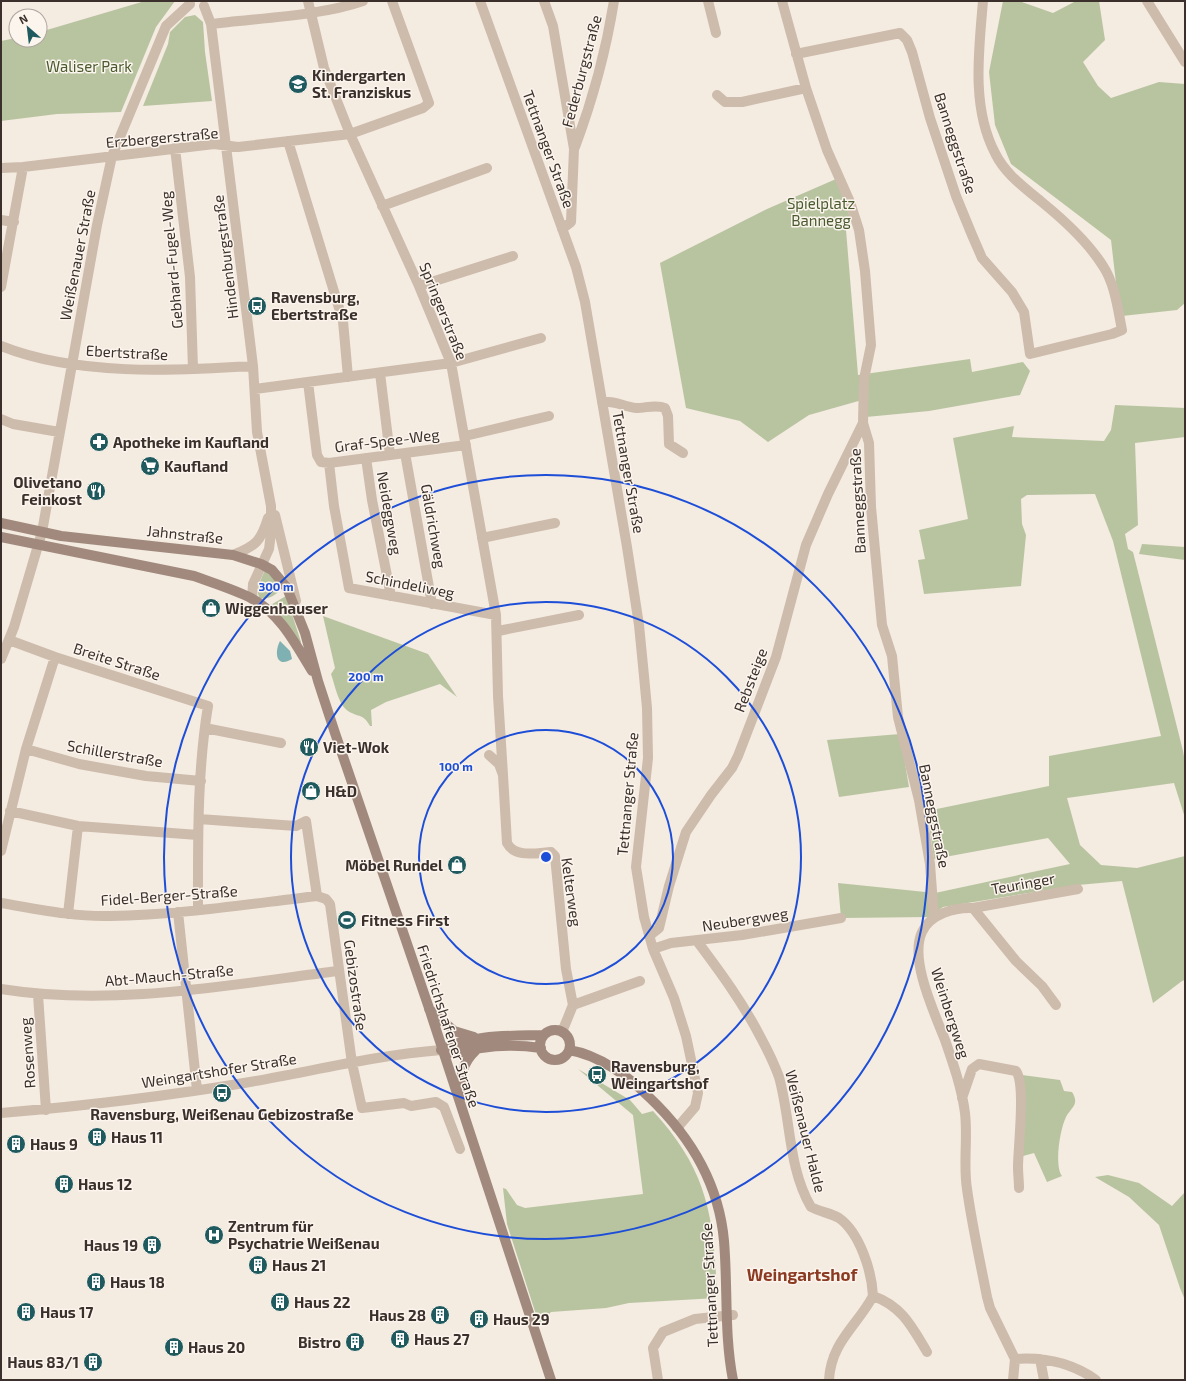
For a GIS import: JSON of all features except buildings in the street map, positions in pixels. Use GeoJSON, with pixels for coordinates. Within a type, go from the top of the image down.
{"type":"FeatureCollection","features":[{"type":"Feature","properties":{"kind":"main road","name":"Jahnstraße"},"geometry":{"type":"LineString","coordinates":[[1,523],[65,536],[233,555],[262,564],[278,576],[287,588],[299,614]]}},
{"type":"Feature","properties":{"kind":"main road"},"geometry":{"type":"LineString","coordinates":[[1,537],[194,576],[252,598]]}},
{"type":"Feature","properties":{"kind":"main road","name":"Friedrichshafener Straße"},"geometry":{"type":"LineString","coordinates":[[252,598],[275,617],[291,636],[318,681]]}},
{"type":"Feature","properties":{"kind":"main road","name":"Friedrichshafener Straße"},"geometry":{"type":"LineString","coordinates":[[299,614],[318,681],[551,1380]]}},
{"type":"Feature","properties":{"kind":"main road"},"geometry":{"type":"LineString","coordinates":[[428,1008],[454,1031],[479,1043],[544,1036],[554,1030],[562,1032],[570,1041],[569,1050],[563,1058],[553,1060],[546,1056],[541,1048],[544,1036]]}},
{"type":"Feature","properties":{"kind":"main road"},"geometry":{"type":"LineString","coordinates":[[441,1050],[456,1043],[479,1043],[541,1048]]}},
{"type":"Feature","properties":{"kind":"main road"},"geometry":{"type":"LineString","coordinates":[[460,1107],[463,1068],[479,1043]]}},
{"type":"Feature","properties":{"kind":"main road","name":"Tettnanger Straße"},"geometry":{"type":"LineString","coordinates":[[569,1050],[593,1057],[620,1073],[643,1091],[677,1128],[702,1166],[716,1198],[724,1240],[729,1315],[728,1346],[733,1380]]}},
{"type":"Feature","properties":{"kind":"street","name":"Springerstraße"},"geometry":{"type":"LineString","coordinates":[[308,1],[324,68],[350,134],[419,286],[451,363],[496,615],[498,631],[498,696]]}},
{"type":"Feature","properties":{"kind":"street"},"geometry":{"type":"LineString","coordinates":[[211,24],[311,12],[350,6],[364,1]]}},
{"type":"Feature","properties":{"kind":"street","name":"Erzbergerstraße"},"geometry":{"type":"LineString","coordinates":[[1,168],[23,167],[214,144],[227,146],[350,134],[423,108],[429,103],[392,1]]}},
{"type":"Feature","properties":{"kind":"street","name":"Tettnanger Straße"},"geometry":{"type":"LineString","coordinates":[[480,1],[576,267],[585,302],[640,625],[647,708],[648,758],[636,867],[644,917],[649,936],[674,998],[686,1036],[698,1093],[695,1107],[677,1128]]}},
{"type":"Feature","properties":{"kind":"street","name":"Federburgstraße"},"geometry":{"type":"LineString","coordinates":[[544,1],[553,26],[574,149],[571,222],[562,229]]}},
{"type":"Feature","properties":{"kind":"street","name":"Federburgstraße"},"geometry":{"type":"LineString","coordinates":[[574,149],[586,117],[607,45],[614,1]]}},
{"type":"Feature","properties":{"kind":"street"},"geometry":{"type":"LineString","coordinates":[[708,1],[716,33]]}},
{"type":"Feature","properties":{"kind":"street","name":"Banneggstraße"},"geometry":{"type":"LineString","coordinates":[[782,1],[806,88],[827,150],[850,202],[859,230],[865,271],[871,345],[864,379],[863,423],[869,443],[871,507],[882,624],[892,656],[898,717],[919,800],[930,864],[934,918]]}},
{"type":"Feature","properties":{"kind":"street","name":"Banneggstraße"},"geometry":{"type":"LineString","coordinates":[[796,54],[900,33],[907,40],[920,77],[930,118],[966,222],[982,258],[1021,306],[1026,322],[1030,354],[1105,336],[1122,330],[1110,281],[1104,267],[1076,232],[1005,170],[994,153],[983,112],[979,75],[983,1]]}},
{"type":"Feature","properties":{"kind":"street"},"geometry":{"type":"LineString","coordinates":[[1147,1],[1185,62]]}},
{"type":"Feature","properties":{"kind":"street","name":"Hindenburgstraße"},"geometry":{"type":"LineString","coordinates":[[189,2],[197,7],[206,3],[211,24],[253,366],[257,432],[271,506],[269,544],[253,584],[252,598]]}},
{"type":"Feature","properties":{"kind":"street","name":"Weißenauer Straße"},"geometry":{"type":"LineString","coordinates":[[42,532],[97,225],[112,156],[166,26],[189,2]]}},
{"type":"Feature","properties":{"kind":"street"},"geometry":{"type":"LineString","coordinates":[[717,95],[725,102],[742,102],[806,88]]}},
{"type":"Feature","properties":{"kind":"street"},"geometry":{"type":"LineString","coordinates":[[288,141],[343,321],[348,377]]}},
{"type":"Feature","properties":{"kind":"street","name":"Gebhard-Fugel-Weg"},"geometry":{"type":"LineString","coordinates":[[175,148],[190,278],[193,369]]}},
{"type":"Feature","properties":{"kind":"street"},"geometry":{"type":"LineString","coordinates":[[1,287],[4,257],[14,222],[23,167]]}},
{"type":"Feature","properties":{"kind":"street"},"geometry":{"type":"LineString","coordinates":[[382,206],[487,168]]}},
{"type":"Feature","properties":{"kind":"street"},"geometry":{"type":"LineString","coordinates":[[1,220],[14,222]]}},
{"type":"Feature","properties":{"kind":"street"},"geometry":{"type":"LineString","coordinates":[[419,286],[513,256]]}},
{"type":"Feature","properties":{"kind":"street"},"geometry":{"type":"LineString","coordinates":[[255,389],[451,363],[542,338]]}},
{"type":"Feature","properties":{"kind":"street","name":"Ebertstraße"},"geometry":{"type":"LineString","coordinates":[[1,346],[26,356],[72,364],[134,369],[193,369],[253,366]]}},
{"type":"Feature","properties":{"kind":"street"},"geometry":{"type":"LineString","coordinates":[[380,373],[390,455]]}},
{"type":"Feature","properties":{"kind":"street","name":"Graf-Spee-Weg"},"geometry":{"type":"LineString","coordinates":[[308,382],[317,456],[321,462],[329,463],[405,453],[465,441],[549,416]]}},
{"type":"Feature","properties":{"kind":"street","name":"Tettnanger Straße"},"geometry":{"type":"LineString","coordinates":[[602,402],[609,401],[635,408],[661,406],[665,408],[668,416],[669,444],[683,453]]}},
{"type":"Feature","properties":{"kind":"street"},"geometry":{"type":"LineString","coordinates":[[1,419],[13,424],[59,432]]}},
{"type":"Feature","properties":{"kind":"street","name":"Rebsteige"},"geometry":{"type":"LineString","coordinates":[[649,936],[659,928],[669,886],[686,832],[711,795],[732,768],[738,756],[776,657],[806,545],[828,494],[863,423]]}},
{"type":"Feature","properties":{"kind":"street","name":"Gäldrichweg"},"geometry":{"type":"LineString","coordinates":[[405,453],[432,604]]}},
{"type":"Feature","properties":{"kind":"street","name":"Neideggweg"},"geometry":{"type":"LineString","coordinates":[[366,458],[372,500],[391,596]]}},
{"type":"Feature","properties":{"kind":"street","name":"Schindeliweg"},"geometry":{"type":"LineString","coordinates":[[329,463],[334,506],[349,588],[496,615]]}},
{"type":"Feature","properties":{"kind":"street","name":"Hindenburgstraße"},"geometry":{"type":"LineString","coordinates":[[233,555],[249,548],[259,541],[264,532],[271,506]]}},
{"type":"Feature","properties":{"kind":"street","name":"Hindenburgstraße"},"geometry":{"type":"LineString","coordinates":[[271,506],[276,516],[299,614]]}},
{"type":"Feature","properties":{"kind":"street"},"geometry":{"type":"LineString","coordinates":[[482,538],[555,522]]}},
{"type":"Feature","properties":{"kind":"street"},"geometry":{"type":"LineString","coordinates":[[1,659],[42,532]]}},
{"type":"Feature","properties":{"kind":"street"},"geometry":{"type":"LineString","coordinates":[[498,631],[579,615]]}},
{"type":"Feature","properties":{"kind":"street","name":"Breite Straße"},"geometry":{"type":"LineString","coordinates":[[8,640],[55,657],[208,706],[205,728]]}},
{"type":"Feature","properties":{"kind":"street"},"geometry":{"type":"LineString","coordinates":[[1,851],[26,749],[55,657]]}},
{"type":"Feature","properties":{"kind":"street","name":"Kelterweg"},"geometry":{"type":"LineString","coordinates":[[498,696],[508,843],[511,850],[518,853],[551,852],[555,856],[566,969],[573,1005]]}},
{"type":"Feature","properties":{"kind":"street"},"geometry":{"type":"LineString","coordinates":[[198,910],[198,835],[205,728],[282,743]]}},
{"type":"Feature","properties":{"kind":"street","name":"Schillerstraße"},"geometry":{"type":"LineString","coordinates":[[26,749],[79,764],[146,776],[201,781]]}},
{"type":"Feature","properties":{"kind":"street","name":"Kelterweg"},"geometry":{"type":"LineString","coordinates":[[489,755],[499,764],[503,775]]}},
{"type":"Feature","properties":{"kind":"street"},"geometry":{"type":"LineString","coordinates":[[10,811],[78,826],[198,835]]}},
{"type":"Feature","properties":{"kind":"street"},"geometry":{"type":"LineString","coordinates":[[199,818],[296,826],[306,820],[317,896]]}},
{"type":"Feature","properties":{"kind":"street"},"geometry":{"type":"LineString","coordinates":[[68,914],[78,826]]}},
{"type":"Feature","properties":{"kind":"street","name":"Teuringer"},"geometry":{"type":"LineString","coordinates":[[973,908],[1078,889]]}},
{"type":"Feature","properties":{"kind":"street","name":"Fidel-Berger-Straße"},"geometry":{"type":"LineString","coordinates":[[1,903],[68,914],[109,916],[178,912],[317,896]]}},
{"type":"Feature","properties":{"kind":"street","name":"Gebizostraße"},"geometry":{"type":"LineString","coordinates":[[317,896],[326,899],[330,904],[338,971],[352,1064],[362,1108],[404,1103],[410,1106],[436,1102],[441,1103],[444,1107],[460,1149]]}},
{"type":"Feature","properties":{"kind":"street","name":"Weinbergweg"},"geometry":{"type":"LineString","coordinates":[[973,908],[960,907],[946,911],[934,918],[922,932],[920,942],[921,977],[946,1045],[962,1098],[965,1115],[967,1188],[987,1297],[990,1308],[1015,1359]]}},
{"type":"Feature","properties":{"kind":"street"},"geometry":{"type":"LineString","coordinates":[[973,908],[1016,961],[1042,986],[1056,1005]]}},
{"type":"Feature","properties":{"kind":"street"},"geometry":{"type":"LineString","coordinates":[[178,912],[185,991],[197,1090]]}},
{"type":"Feature","properties":{"kind":"street","name":"Neubergweg"},"geometry":{"type":"LineString","coordinates":[[653,949],[671,943],[697,942],[842,918]]}},
{"type":"Feature","properties":{"kind":"street","name":"Weißenauer Halde"},"geometry":{"type":"LineString","coordinates":[[697,942],[733,988],[774,1064],[779,1079],[796,1167],[806,1200],[811,1207],[838,1217],[849,1228],[869,1268],[873,1296]]}},
{"type":"Feature","properties":{"kind":"street","name":"Abt-Mauch-Straße"},"geometry":{"type":"LineString","coordinates":[[1,989],[38,995],[111,996],[185,991],[338,971]]}},
{"type":"Feature","properties":{"kind":"street"},"geometry":{"type":"LineString","coordinates":[[562,1032],[573,1005],[640,981]]}},
{"type":"Feature","properties":{"kind":"street","name":"Rosenweg"},"geometry":{"type":"LineString","coordinates":[[38,995],[46,1110]]}},
{"type":"Feature","properties":{"kind":"street","name":"Weingartshofer Straße"},"geometry":{"type":"LineString","coordinates":[[1,1113],[46,1110],[197,1090],[416,1052],[441,1050]]}},
{"type":"Feature","properties":{"kind":"street","name":"Weinbergweg"},"geometry":{"type":"LineString","coordinates":[[962,1098],[972,1069],[979,1064],[1016,1072],[1019,1075],[1021,1098],[1018,1169],[1019,1188]]}},
{"type":"Feature","properties":{"kind":"street"},"geometry":{"type":"LineString","coordinates":[[829,1380],[836,1348],[873,1296],[887,1301],[895,1307],[913,1329],[927,1352]]}},
{"type":"Feature","properties":{"kind":"street"},"geometry":{"type":"LineString","coordinates":[[658,1380],[653,1348],[663,1332],[695,1319],[729,1315]]}},
{"type":"Feature","properties":{"kind":"street"},"geometry":{"type":"LineString","coordinates":[[1013,1380],[1015,1359],[1040,1359],[1069,1366],[1096,1380]]}},
{"type":"Feature","properties":{"kind":"street"},"geometry":{"type":"LineString","coordinates":[[1040,1359],[1044,1380]]}},
{"type":"Feature","properties":{"kind":"green space","name":"Waliser Park"},"geometry":{"type":"Polygon","coordinates":[[[145,1],[175,1],[156,27],[121,112],[57,114],[1,121],[1,41],[8,40],[8,48],[48,48],[48,30],[145,1]]]}},
{"type":"Feature","properties":{"kind":"green space"},"geometry":{"type":"Polygon","coordinates":[[[1003,1],[1019,1],[1053,13],[1076,1],[1099,1],[1105,40],[1083,62],[1098,86],[1111,98],[1159,82],[1185,84],[1185,303],[1177,310],[1122,316],[1116,283],[1111,240],[1011,164],[995,125],[989,72],[1003,1]]]}},
{"type":"Feature","properties":{"kind":"green space"},"geometry":{"type":"Polygon","coordinates":[[[195,15],[203,22],[205,52],[212,101],[143,106],[168,44],[170,32],[185,17],[195,15]]]}},
{"type":"Feature","properties":{"kind":"green space","name":"Spielplatz Bannegg"},"geometry":{"type":"Polygon","coordinates":[[[836,179],[851,220],[846,230],[858,375],[970,359],[972,372],[1023,362],[1030,371],[1020,395],[929,411],[866,417],[862,400],[809,415],[768,442],[740,421],[686,408],[660,263],[767,209],[836,179]]]}},
{"type":"Feature","properties":{"kind":"green space"},"geometry":{"type":"Polygon","coordinates":[[[1115,405],[1185,408],[1185,437],[1135,443],[1138,525],[1125,534],[1128,549],[1133,552],[1183,751],[1185,762],[1185,818],[1174,783],[1067,798],[1080,845],[1101,865],[1137,868],[1185,856],[1185,980],[1153,1003],[1122,881],[1078,885],[943,907],[930,917],[841,918],[838,883],[935,893],[1070,864],[1048,838],[934,859],[927,811],[1049,786],[1049,756],[1161,736],[1113,541],[1095,494],[1027,495],[1021,499],[1022,524],[1026,535],[1021,586],[924,594],[918,560],[925,559],[919,530],[968,519],[953,438],[1014,426],[1012,437],[1104,441],[1111,430],[1115,405]]]}},
{"type":"Feature","properties":{"kind":"green space"},"geometry":{"type":"Polygon","coordinates":[[[1142,544],[1185,547],[1185,560],[1139,554],[1142,544]]]}},
{"type":"Feature","properties":{"kind":"green space"},"geometry":{"type":"Polygon","coordinates":[[[265,570],[278,582],[282,588],[271,597],[259,598],[257,588],[265,570]]]}},
{"type":"Feature","properties":{"kind":"green space"},"geometry":{"type":"Polygon","coordinates":[[[286,596],[301,642],[300,643],[269,606],[286,596]]]}},
{"type":"Feature","properties":{"kind":"green space"},"geometry":{"type":"Polygon","coordinates":[[[323,616],[428,654],[457,697],[440,684],[386,702],[371,710],[372,726],[370,726],[363,717],[348,711],[339,699],[331,674],[335,668],[323,616]]]}},
{"type":"Feature","properties":{"kind":"green space"},"geometry":{"type":"Polygon","coordinates":[[[900,734],[909,787],[839,797],[827,740],[900,734]]]}},
{"type":"Feature","properties":{"kind":"green space"},"geometry":{"type":"Polygon","coordinates":[[[578,1069],[630,1100],[642,1114],[653,1111],[672,1133],[686,1155],[697,1176],[705,1197],[710,1220],[714,1244],[717,1298],[629,1303],[606,1308],[551,1312],[539,1324],[507,1224],[503,1188],[506,1189],[517,1205],[525,1208],[643,1194],[633,1115],[578,1069]]]}},
{"type":"Feature","properties":{"kind":"green space"},"geometry":{"type":"Polygon","coordinates":[[[1022,1075],[1060,1080],[1064,1091],[1072,1092],[1075,1100],[1074,1106],[1066,1117],[1060,1138],[1058,1164],[1062,1176],[1047,1182],[1034,1153],[1023,1156],[1022,1075]]]}},
{"type":"Feature","properties":{"kind":"green space"},"geometry":{"type":"Polygon","coordinates":[[[1108,1175],[1139,1183],[1172,1206],[1185,1192],[1185,1300],[1159,1225],[1129,1197],[1095,1177],[1108,1175]]]}},
{"type":"Feature","properties":{"kind":"water"},"geometry":{"type":"Polygon","coordinates":[[[280,641],[290,651],[292,659],[287,662],[280,661],[278,658],[277,650],[280,641]]]}},
{"type":"Feature","properties":{"kind":"place","name":"Kindergarten St. Franziskus"},"geometry":{"type":"Point","coordinates":[298,84]}},
{"type":"Feature","properties":{"kind":"place","name":"Ravensburg, Ebertstraße"},"geometry":{"type":"Point","coordinates":[257,306]}},
{"type":"Feature","properties":{"kind":"place","name":"Apotheke im Kaufland"},"geometry":{"type":"Point","coordinates":[99,442]}},
{"type":"Feature","properties":{"kind":"place","name":"Kaufland"},"geometry":{"type":"Point","coordinates":[150,466]}},
{"type":"Feature","properties":{"kind":"place","name":"Olivetano Feinkost"},"geometry":{"type":"Point","coordinates":[96,491]}},
{"type":"Feature","properties":{"kind":"place","name":"Wiggenhauser"},"geometry":{"type":"Point","coordinates":[211,608]}},
{"type":"Feature","properties":{"kind":"place","name":"Viet-Wok"},"geometry":{"type":"Point","coordinates":[309,747]}},
{"type":"Feature","properties":{"kind":"place","name":"H&D"},"geometry":{"type":"Point","coordinates":[311,791]}},
{"type":"Feature","properties":{"kind":"place","name":"Möbel Rundel"},"geometry":{"type":"Point","coordinates":[457,865]}},
{"type":"Feature","properties":{"kind":"place","name":"Fitness First"},"geometry":{"type":"Point","coordinates":[347,920]}},
{"type":"Feature","properties":{"kind":"place","name":"Ravensburg, Weingartshof"},"geometry":{"type":"Point","coordinates":[597,1075]}},
{"type":"Feature","properties":{"kind":"place","name":"Ravensburg, Weißenau Gebizostraße"},"geometry":{"type":"Point","coordinates":[222,1093]}},
{"type":"Feature","properties":{"kind":"place","name":"Haus 11"},"geometry":{"type":"Point","coordinates":[97,1137]}},
{"type":"Feature","properties":{"kind":"place","name":"Haus 9"},"geometry":{"type":"Point","coordinates":[16,1144]}},
{"type":"Feature","properties":{"kind":"place","name":"Haus 12"},"geometry":{"type":"Point","coordinates":[64,1184]}},
{"type":"Feature","properties":{"kind":"place","name":"Zentrum für Psychatrie Weißenau"},"geometry":{"type":"Point","coordinates":[214,1235]}},
{"type":"Feature","properties":{"kind":"place","name":"Haus 19"},"geometry":{"type":"Point","coordinates":[152,1245]}},
{"type":"Feature","properties":{"kind":"place","name":"Haus 21"},"geometry":{"type":"Point","coordinates":[258,1265]}},
{"type":"Feature","properties":{"kind":"place","name":"Haus 18"},"geometry":{"type":"Point","coordinates":[96,1282]}},
{"type":"Feature","properties":{"kind":"place","name":"Haus 22"},"geometry":{"type":"Point","coordinates":[280,1302]}},
{"type":"Feature","properties":{"kind":"place","name":"Haus 17"},"geometry":{"type":"Point","coordinates":[26,1312]}},
{"type":"Feature","properties":{"kind":"place","name":"Haus 28"},"geometry":{"type":"Point","coordinates":[440,1315]}},
{"type":"Feature","properties":{"kind":"place","name":"Haus 29"},"geometry":{"type":"Point","coordinates":[479,1319]}},
{"type":"Feature","properties":{"kind":"place","name":"Haus 27"},"geometry":{"type":"Point","coordinates":[400,1339]}},
{"type":"Feature","properties":{"kind":"place","name":"Bistro"},"geometry":{"type":"Point","coordinates":[355,1342]}},
{"type":"Feature","properties":{"kind":"place","name":"Haus 20"},"geometry":{"type":"Point","coordinates":[174,1347]}},
{"type":"Feature","properties":{"kind":"place","name":"Haus 83/1"},"geometry":{"type":"Point","coordinates":[93,1362]}},
{"type":"Feature","properties":{"kind":"district","name":"Weingartshof"},"geometry":{"type":"Point","coordinates":[802,1274]}}]}
